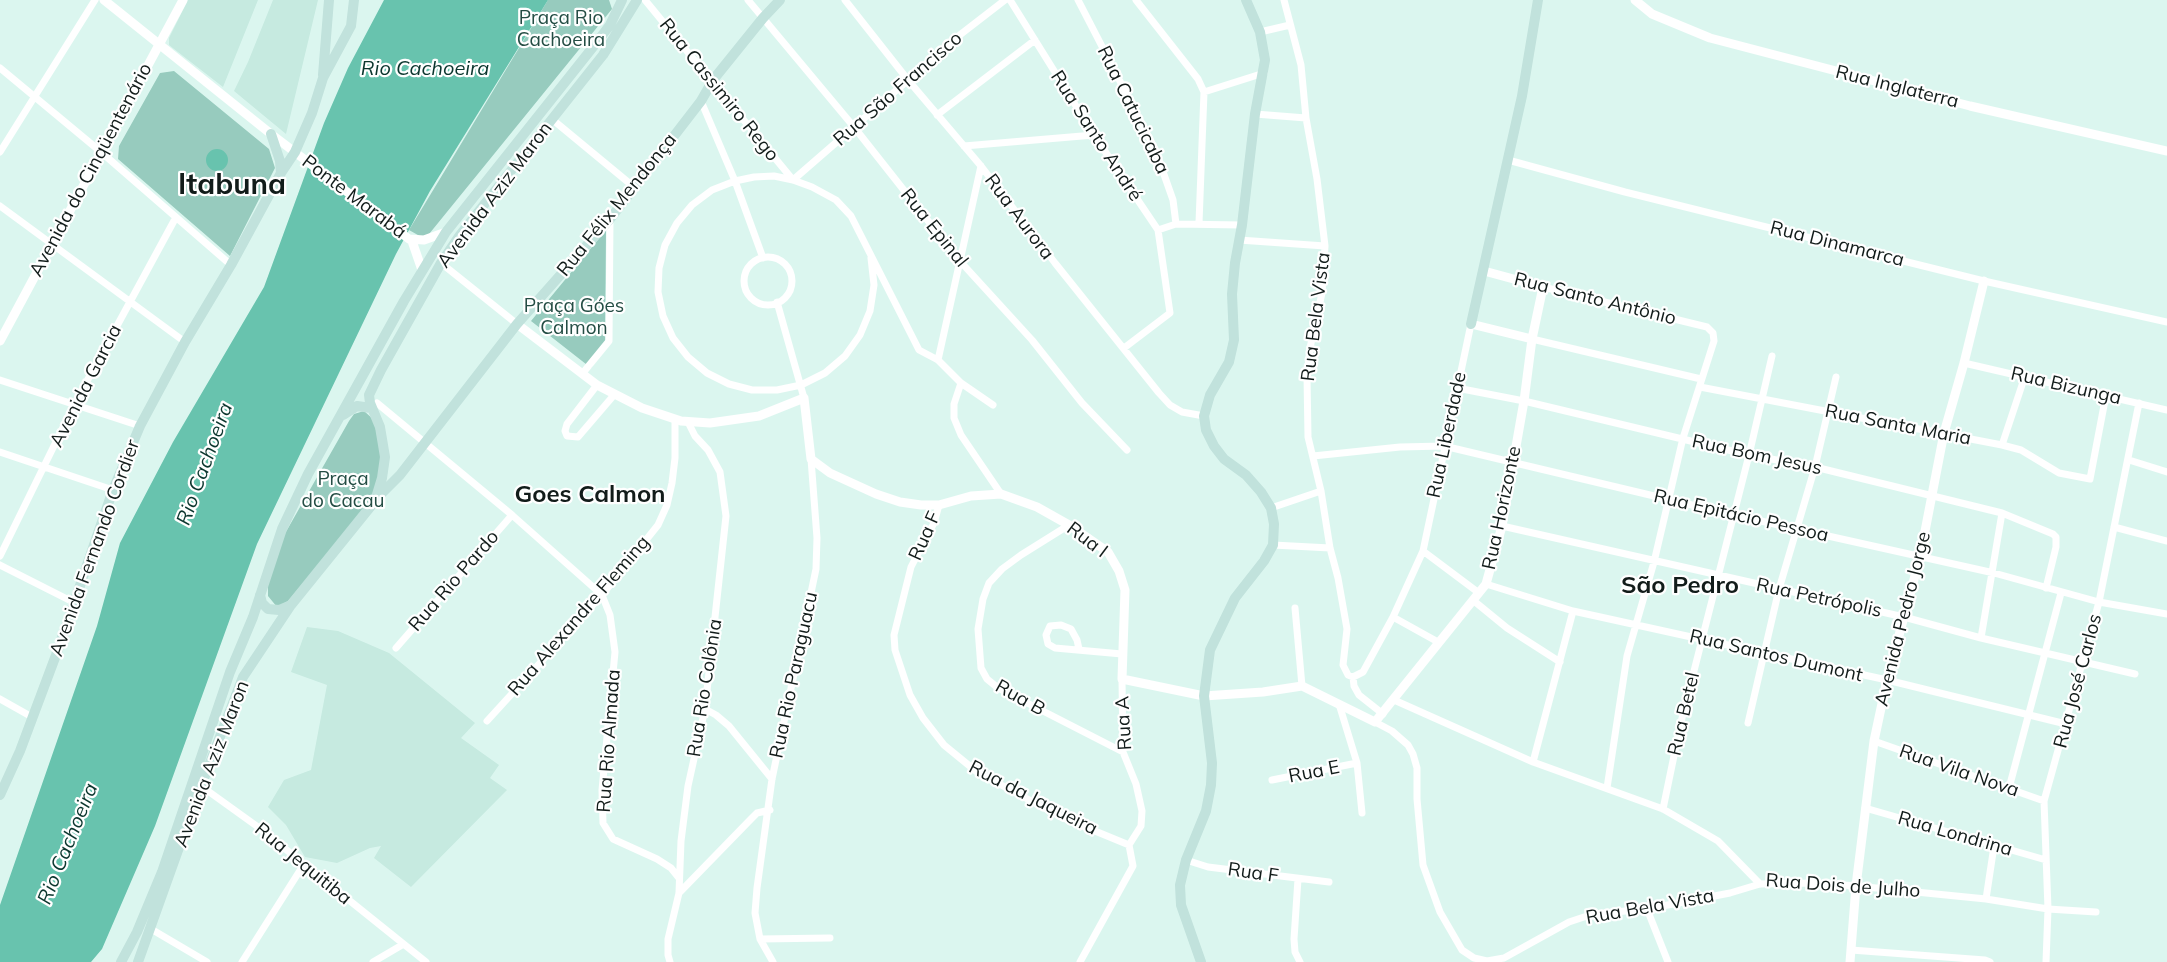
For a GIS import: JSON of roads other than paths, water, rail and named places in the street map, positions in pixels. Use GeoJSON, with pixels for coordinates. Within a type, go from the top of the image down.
{"type":"FeatureCollection","features":[{"type":"Feature","properties":{"kind":"main road"},"geometry":{"type":"LineString","coordinates":[[323,78],[329,0]]}},
{"type":"Feature","properties":{"kind":"main road"},"geometry":{"type":"LineString","coordinates":[[323,78],[351,26],[354,0]]}},
{"type":"Feature","properties":{"kind":"main road","name":"Avenida Aziz Maron"},"geometry":{"type":"LineString","coordinates":[[120,962],[137,932],[162,872],[230,672],[260,596],[282,529],[308,474],[422,270],[446,232],[592,49],[610,25],[622,0]]}},
{"type":"Feature","properties":{"kind":"main road","name":"Avenida Aziz Maron"},"geometry":{"type":"LineString","coordinates":[[138,962],[201,786],[244,677],[291,605],[375,501],[382,478],[385,457],[378,420],[374,405],[369,396],[374,383],[441,263],[460,235],[553,120],[603,54],[637,0]]}},
{"type":"Feature","properties":{"kind":"main road","name":"Rua Félix Mendonça"},"geometry":{"type":"LineString","coordinates":[[375,501],[426,442],[517,324],[610,219],[701,101],[713,80],[762,18],[780,0]]}},
{"type":"Feature","properties":{"kind":"main road"},"geometry":{"type":"LineString","coordinates":[[1200,962],[1181,906],[1180,885],[1186,860],[1206,811],[1211,785],[1212,763],[1204,696],[1210,650],[1235,598],[1273,545],[1274,524],[1271,508],[1261,492],[1246,475],[1224,459],[1214,446],[1206,430],[1204,416],[1210,395],[1229,362],[1234,340],[1232,294],[1255,114],[1264,73],[1265,60],[1260,32],[1246,0]]}},
{"type":"Feature","properties":{"kind":"main road","name":"Rua Liberdade"},"geometry":{"type":"LineString","coordinates":[[1470,324],[1484,271],[1508,160],[1534,32],[1538,0]]}},
{"type":"Feature","properties":{"kind":"main road","name":"Avenida Fernando Cordier"},"geometry":{"type":"LineString","coordinates":[[0,795],[75,604],[113,490],[140,426],[185,342],[231,265],[281,173],[295,152],[312,113],[323,78]]}},
{"type":"Feature","properties":{"kind":"main road"},"geometry":{"type":"LineString","coordinates":[[271,134],[280,161],[281,173]]}},
{"type":"Feature","properties":{"kind":"main road"},"geometry":{"type":"LineString","coordinates":[[338,419],[357,406],[374,405]]}},
{"type":"Feature","properties":{"kind":"main road"},"geometry":{"type":"LineString","coordinates":[[260,596],[262,603],[268,610],[279,610],[291,605]]}},
{"type":"Feature","properties":{"kind":"street"},"geometry":{"type":"LineString","coordinates":[[0,152],[94,0]]}},
{"type":"Feature","properties":{"kind":"street","name":"Ponte Marabá"},"geometry":{"type":"LineString","coordinates":[[104,0],[271,134],[411,240],[422,270]]}},
{"type":"Feature","properties":{"kind":"street","name":"Avenida do Cinqüentenário"},"geometry":{"type":"LineString","coordinates":[[0,341],[183,0]]}},
{"type":"Feature","properties":{"kind":"street","name":"Rua Cassimiro Rego"},"geometry":{"type":"LineString","coordinates":[[645,0],[713,80],[793,180]]}},
{"type":"Feature","properties":{"kind":"street","name":"Rua Epinal"},"geometry":{"type":"LineString","coordinates":[[748,0],[854,127],[959,260],[1032,340],[1082,403],[1127,450]]}},
{"type":"Feature","properties":{"kind":"street","name":"Rua Aurora"},"geometry":{"type":"LineString","coordinates":[[845,0],[908,80],[981,166],[1170,405],[1182,412],[1204,416]]}},
{"type":"Feature","properties":{"kind":"street","name":"Rua São Francisco"},"geometry":{"type":"LineString","coordinates":[[793,180],[908,80],[1005,0]]}},
{"type":"Feature","properties":{"kind":"street","name":"Rua Santo André"},"geometry":{"type":"LineString","coordinates":[[1010,0],[1094,135],[1158,230],[1170,313],[1124,348]]}},
{"type":"Feature","properties":{"kind":"street","name":"Rua Catucicaba"},"geometry":{"type":"LineString","coordinates":[[1078,0],[1155,149],[1174,200],[1176,224]]}},
{"type":"Feature","properties":{"kind":"street"},"geometry":{"type":"LineString","coordinates":[[1136,0],[1198,79],[1204,92],[1199,223]]}},
{"type":"Feature","properties":{"kind":"street","name":"Rua Bela Vista"},"geometry":{"type":"LineString","coordinates":[[1284,0],[1302,66],[1306,118],[1317,179],[1325,246],[1322,294],[1310,348],[1307,376],[1308,437],[1321,491],[1330,548],[1338,578],[1347,629],[1344,671],[1353,677]]}},
{"type":"Feature","properties":{"kind":"street","name":"Rua Inglaterra"},"geometry":{"type":"LineString","coordinates":[[1635,0],[1652,14],[1710,38],[1970,106],[2167,151]]}},
{"type":"Feature","properties":{"kind":"street"},"geometry":{"type":"LineString","coordinates":[[1260,32],[1290,25]]}},
{"type":"Feature","properties":{"kind":"street"},"geometry":{"type":"LineString","coordinates":[[937,115],[1035,40]]}},
{"type":"Feature","properties":{"kind":"street"},"geometry":{"type":"LineString","coordinates":[[0,68],[101,152],[231,265]]}},
{"type":"Feature","properties":{"kind":"street"},"geometry":{"type":"LineString","coordinates":[[1204,92],[1264,73]]}},
{"type":"Feature","properties":{"kind":"street"},"geometry":{"type":"LineString","coordinates":[[701,101],[735,181],[763,258]]}},
{"type":"Feature","properties":{"kind":"street"},"geometry":{"type":"LineString","coordinates":[[1255,114],[1306,118]]}},
{"type":"Feature","properties":{"kind":"street"},"geometry":{"type":"LineString","coordinates":[[553,120],[634,187]]}},
{"type":"Feature","properties":{"kind":"street"},"geometry":{"type":"LineString","coordinates":[[964,146],[1094,135]]}},
{"type":"Feature","properties":{"kind":"street","name":"Rua Dinamarca"},"geometry":{"type":"LineString","coordinates":[[1508,160],[1625,192],[1984,281],[2167,322]]}},
{"type":"Feature","properties":{"kind":"street"},"geometry":{"type":"LineString","coordinates":[[938,360],[981,166]]}},
{"type":"Feature","properties":{"kind":"street","name":"Rua Cassimiro Rego"},"geometry":{"type":"LineString","coordinates":[[871,258],[874,284],[870,311],[860,335],[845,356],[824,373],[801,385],[777,390],[761,390],[729,384],[707,373],[688,358],[673,338],[663,316],[658,292],[659,268],[665,245],[677,223],[692,205],[712,190],[735,181],[754,177],[774,176],[793,180],[812,186],[836,200],[851,216],[919,350],[938,360],[961,383],[993,405]]}},
{"type":"Feature","properties":{"kind":"street"},"geometry":{"type":"LineString","coordinates":[[0,206],[185,342]]}},
{"type":"Feature","properties":{"kind":"street","name":"Avenida Garcia"},"geometry":{"type":"LineString","coordinates":[[0,556],[74,405],[176,219]]}},
{"type":"Feature","properties":{"kind":"street"},"geometry":{"type":"LineString","coordinates":[[582,374],[609,341],[610,219]]}},
{"type":"Feature","properties":{"kind":"street"},"geometry":{"type":"LineString","coordinates":[[1158,230],[1176,224],[1242,225]]}},
{"type":"Feature","properties":{"kind":"street","name":"Ponte Marabá"},"geometry":{"type":"LineString","coordinates":[[411,240],[430,239],[446,232]]}},
{"type":"Feature","properties":{"kind":"street"},"geometry":{"type":"LineString","coordinates":[[1239,240],[1325,246]]}},
{"type":"Feature","properties":{"kind":"street"},"geometry":{"type":"LineString","coordinates":[[763,258],[780,260],[790,273],[790,290],[778,302],[762,304],[749,295],[745,288],[746,272],[755,260],[763,258]]}},
{"type":"Feature","properties":{"kind":"street"},"geometry":{"type":"LineString","coordinates":[[441,263],[597,385],[614,396],[642,408],[688,422],[734,421],[759,416],[804,398]]}},
{"type":"Feature","properties":{"kind":"street","name":"Rua Santo Antônio"},"geometry":{"type":"LineString","coordinates":[[1484,271],[1708,328],[1713,333],[1714,341],[1701,383]]}},
{"type":"Feature","properties":{"kind":"street","name":"Avenida Pedro Jorge"},"geometry":{"type":"LineString","coordinates":[[1850,962],[1864,808],[1874,741],[1887,680],[1920,557],[1944,433],[1964,363],[1984,281]]}},
{"type":"Feature","properties":{"kind":"street","name":"Rua Horizonte"},"geometry":{"type":"LineString","coordinates":[[1375,722],[1486,584],[1502,526],[1524,401],[1532,339],[1543,287]]}},
{"type":"Feature","properties":{"kind":"street","name":"Rua Rio Paraguacu"},"geometry":{"type":"LineString","coordinates":[[773,962],[760,939],[755,914],[757,888],[770,810],[772,779],[816,569],[817,538],[804,398],[778,302]]}},
{"type":"Feature","properties":{"kind":"street","name":"Rua Santa Maria"},"geometry":{"type":"LineString","coordinates":[[1470,324],[1763,398],[2002,445],[2021,450],[2058,473],[2090,479],[2106,395]]}},
{"type":"Feature","properties":{"kind":"street","name":"Rua Liberdade"},"geometry":{"type":"LineString","coordinates":[[1353,677],[1363,672],[1393,617],[1423,551],[1470,324]]}},
{"type":"Feature","properties":{"kind":"street","name":"Rua Betel"},"geometry":{"type":"LineString","coordinates":[[1663,809],[1701,639],[1734,516],[1772,356]]}},
{"type":"Feature","properties":{"kind":"street","name":"Rua Bizunga"},"geometry":{"type":"LineString","coordinates":[[1964,363],[2140,402],[2167,410]]}},
{"type":"Feature","properties":{"kind":"street"},"geometry":{"type":"LineString","coordinates":[[2002,445],[2025,376]]}},
{"type":"Feature","properties":{"kind":"street"},"geometry":{"type":"LineString","coordinates":[[1748,723],[1779,589],[1815,467],[1836,377]]}},
{"type":"Feature","properties":{"kind":"street"},"geometry":{"type":"LineString","coordinates":[[0,380],[140,426]]}},
{"type":"Feature","properties":{"kind":"street"},"geometry":{"type":"LineString","coordinates":[[961,383],[954,404],[954,418],[961,435],[1001,494]]}},
{"type":"Feature","properties":{"kind":"street"},"geometry":{"type":"LineString","coordinates":[[1607,788],[1622,677],[1654,562],[1683,438],[1701,383]]}},
{"type":"Feature","properties":{"kind":"street"},"geometry":{"type":"LineString","coordinates":[[597,385],[567,424],[565,431],[567,436],[578,437],[614,396]]}},
{"type":"Feature","properties":{"kind":"street","name":"Rua Bom Jesus"},"geometry":{"type":"LineString","coordinates":[[1457,388],[1524,401],[1749,455],[1815,467],[2002,513],[2053,534],[2057,542],[2046,588]]}},
{"type":"Feature","properties":{"kind":"street","name":"Rua José Carlos"},"geometry":{"type":"LineString","coordinates":[[2046,962],[2048,909],[2044,801],[2084,662],[2099,602],[2140,402]]}},
{"type":"Feature","properties":{"kind":"street"},"geometry":{"type":"LineString","coordinates":[[374,405],[426,442],[602,595]]}},
{"type":"Feature","properties":{"kind":"street","name":"Rua Alexandre Fleming"},"geometry":{"type":"LineString","coordinates":[[487,721],[602,595],[658,525],[667,504],[675,458],[675,419]]}},
{"type":"Feature","properties":{"kind":"street","name":"Rua Rio Colônia"},"geometry":{"type":"LineString","coordinates":[[670,962],[668,939],[680,893],[681,841],[688,786],[705,709],[726,516],[725,494],[720,472],[708,450],[694,436],[688,422]]}},
{"type":"Feature","properties":{"kind":"street","name":"Rua Epitácio Pessoa"},"geometry":{"type":"LineString","coordinates":[[1313,456],[1400,447],[1444,446],[1734,516],[1994,573],[2099,602],[2167,614]]}},
{"type":"Feature","properties":{"kind":"street"},"geometry":{"type":"LineString","coordinates":[[0,452],[113,490]]}},
{"type":"Feature","properties":{"kind":"street"},"geometry":{"type":"LineString","coordinates":[[811,459],[830,473],[876,494],[900,502],[921,505],[939,504]]}},
{"type":"Feature","properties":{"kind":"street"},"geometry":{"type":"LineString","coordinates":[[2129,460],[2167,472]]}},
{"type":"Feature","properties":{"kind":"street"},"geometry":{"type":"LineString","coordinates":[[1271,508],[1321,491]]}},
{"type":"Feature","properties":{"kind":"street","name":"Rua F"},"geometry":{"type":"LineString","coordinates":[[894,635],[911,567],[934,523],[939,504],[971,496],[1001,494]]}},
{"type":"Feature","properties":{"kind":"street","name":"Rua I"},"geometry":{"type":"LineString","coordinates":[[1001,494],[1037,508],[1069,525],[1108,552],[1119,571],[1124,590],[1122,654]]}},
{"type":"Feature","properties":{"kind":"street"},"geometry":{"type":"LineString","coordinates":[[1982,638],[1994,573],[2002,513]]}},
{"type":"Feature","properties":{"kind":"street","name":"Rua Rio Pardo"},"geometry":{"type":"LineString","coordinates":[[396,648],[512,515]]}},
{"type":"Feature","properties":{"kind":"street","name":"Rua B"},"geometry":{"type":"LineString","coordinates":[[1069,525],[1021,555],[1002,569],[989,583],[983,599],[978,629],[981,668],[987,679],[998,688],[1123,752]]}},
{"type":"Feature","properties":{"kind":"street","name":"Rua Petrópolis"},"geometry":{"type":"LineString","coordinates":[[1502,526],[1904,618],[2135,674]]}},
{"type":"Feature","properties":{"kind":"street"},"geometry":{"type":"LineString","coordinates":[[2114,527],[2167,541]]}},
{"type":"Feature","properties":{"kind":"street"},"geometry":{"type":"LineString","coordinates":[[1273,545],[1330,548]]}},
{"type":"Feature","properties":{"kind":"street"},"geometry":{"type":"LineString","coordinates":[[1423,551],[1477,597],[1507,628],[1560,662]]}},
{"type":"Feature","properties":{"kind":"street"},"geometry":{"type":"LineString","coordinates":[[0,565],[75,604]]}},
{"type":"Feature","properties":{"kind":"street","name":"Rua Santos Dumont"},"geometry":{"type":"LineString","coordinates":[[1486,584],[1573,611],[1887,680],[2066,724]]}},
{"type":"Feature","properties":{"kind":"street"},"geometry":{"type":"LineString","coordinates":[[2009,788],[2061,593]]}},
{"type":"Feature","properties":{"kind":"street","name":"Rua Rio Almada"},"geometry":{"type":"LineString","coordinates":[[602,595],[610,615],[615,652],[602,790],[603,823],[613,839],[657,859],[671,868],[680,878]]}},
{"type":"Feature","properties":{"kind":"street"},"geometry":{"type":"LineString","coordinates":[[1295,608],[1302,686]]}},
{"type":"Feature","properties":{"kind":"street"},"geometry":{"type":"LineString","coordinates":[[1533,762],[1573,611]]}},
{"type":"Feature","properties":{"kind":"street"},"geometry":{"type":"LineString","coordinates":[[1393,617],[1438,642]]}},
{"type":"Feature","properties":{"kind":"street"},"geometry":{"type":"LineString","coordinates":[[1079,649],[1071,629],[1061,626],[1050,626],[1046,635],[1048,644],[1055,648],[1122,654]]}},
{"type":"Feature","properties":{"kind":"street","name":"Rua da Jaqueira"},"geometry":{"type":"LineString","coordinates":[[894,635],[895,650],[910,695],[923,718],[944,745],[977,772],[1061,817],[1129,846]]}},
{"type":"Feature","properties":{"kind":"street","name":"Rua A"},"geometry":{"type":"LineString","coordinates":[[1122,654],[1123,752],[1136,784],[1142,811],[1141,826],[1129,846]]}},
{"type":"Feature","properties":{"kind":"street"},"geometry":{"type":"LineString","coordinates":[[1353,677],[1354,686],[1359,695],[1383,714]]}},
{"type":"Feature","properties":{"kind":"street"},"geometry":{"type":"LineString","coordinates":[[1122,679],[1204,696],[1263,692],[1302,686],[1375,722]]}},
{"type":"Feature","properties":{"kind":"street"},"geometry":{"type":"LineString","coordinates":[[0,699],[32,717]]}},
{"type":"Feature","properties":{"kind":"street","name":"Rua Dois de Julho"},"geometry":{"type":"LineString","coordinates":[[1394,700],[1533,762],[1663,809],[1718,841],[1760,884],[1815,883],[1856,886],[1986,899],[2048,909],[2096,912]]}},
{"type":"Feature","properties":{"kind":"street"},"geometry":{"type":"LineString","coordinates":[[1339,704],[1357,763],[1362,813]]}},
{"type":"Feature","properties":{"kind":"street"},"geometry":{"type":"LineString","coordinates":[[705,709],[729,726],[772,779]]}},
{"type":"Feature","properties":{"kind":"street","name":"Rua Bela Vista"},"geometry":{"type":"LineString","coordinates":[[1375,722],[1392,731],[1408,745],[1413,754],[1417,768],[1417,799],[1424,865],[1430,890],[1440,912],[1462,950],[1474,958],[1486,962],[1504,958],[1570,922],[1593,914],[1647,909],[1730,893],[1760,884]]}},
{"type":"Feature","properties":{"kind":"street","name":"Rua Vila Nova"},"geometry":{"type":"LineString","coordinates":[[1874,741],[2044,801]]}},
{"type":"Feature","properties":{"kind":"street","name":"Rua E"},"geometry":{"type":"LineString","coordinates":[[1272,780],[1357,763]]}},
{"type":"Feature","properties":{"kind":"street","name":"Rua Jequitiba"},"geometry":{"type":"LineString","coordinates":[[201,786],[304,864],[402,945],[426,962]]}},
{"type":"Feature","properties":{"kind":"street","name":"Rua Londrina"},"geometry":{"type":"LineString","coordinates":[[1864,808],[2046,860]]}},
{"type":"Feature","properties":{"kind":"street"},"geometry":{"type":"LineString","coordinates":[[680,893],[751,818],[757,813],[770,810]]}},
{"type":"Feature","properties":{"kind":"street"},"geometry":{"type":"LineString","coordinates":[[1080,962],[1133,866],[1129,846]]}},
{"type":"Feature","properties":{"kind":"street"},"geometry":{"type":"LineString","coordinates":[[1986,899],[1994,846]]}},
{"type":"Feature","properties":{"kind":"street","name":"Rua F"},"geometry":{"type":"LineString","coordinates":[[1186,860],[1208,867],[1298,880],[1294,939],[1295,952],[1300,962]]}},
{"type":"Feature","properties":{"kind":"street"},"geometry":{"type":"LineString","coordinates":[[242,962],[304,864]]}},
{"type":"Feature","properties":{"kind":"street"},"geometry":{"type":"LineString","coordinates":[[1298,880],[1329,882]]}},
{"type":"Feature","properties":{"kind":"street"},"geometry":{"type":"LineString","coordinates":[[1647,909],[1668,962]]}},
{"type":"Feature","properties":{"kind":"street"},"geometry":{"type":"LineString","coordinates":[[151,929],[207,962]]}},
{"type":"Feature","properties":{"kind":"street"},"geometry":{"type":"LineString","coordinates":[[760,939],[830,938]]}},
{"type":"Feature","properties":{"kind":"street"},"geometry":{"type":"LineString","coordinates":[[373,962],[402,945]]}},
{"type":"Feature","properties":{"kind":"street"},"geometry":{"type":"LineString","coordinates":[[1851,950],[1985,960],[1990,962]]}},
{"type":"Feature","properties":{"kind":"water","name":"Rio Cachoeira"},"geometry":{"type":"Polygon","coordinates":[[[384,0],[548,0],[430,191],[396,254],[257,544],[155,826],[102,949],[91,962],[0,962],[0,905],[97,626],[120,543],[173,442],[264,287],[324,123],[348,68],[384,0]]]}},
{"type":"Feature","properties":{"kind":"water"},"geometry":{"type":"Polygon","coordinates":[[[217,149],[225,152],[228,160],[225,168],[217,171],[209,168],[206,160],[209,152],[217,149]]]}},
{"type":"Feature","properties":{"kind":"district","name":"Itabuna"},"geometry":{"type":"Point","coordinates":[232,185]}},
{"type":"Feature","properties":{"kind":"district","name":"Goes Calmon"},"geometry":{"type":"Point","coordinates":[590,495]}},
{"type":"Feature","properties":{"kind":"district","name":"São Pedro"},"geometry":{"type":"Point","coordinates":[1680,586]}},
{"type":"Feature","properties":{"kind":"park label","name":"Praça Rio Cachoeira"},"geometry":{"type":"Point","coordinates":[561,29]}},
{"type":"Feature","properties":{"kind":"park label","name":"Praça Góes Calmon"},"geometry":{"type":"Point","coordinates":[574,317]}},
{"type":"Feature","properties":{"kind":"park label","name":"Praça do Cacau"},"geometry":{"type":"Point","coordinates":[343,490]}}]}
